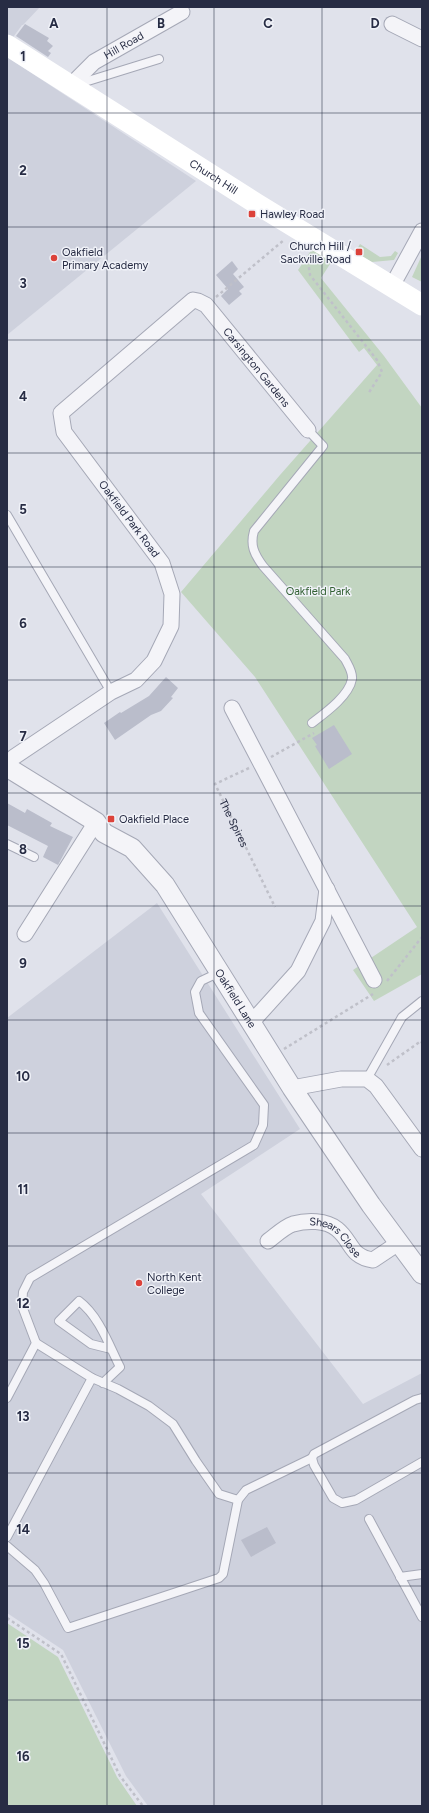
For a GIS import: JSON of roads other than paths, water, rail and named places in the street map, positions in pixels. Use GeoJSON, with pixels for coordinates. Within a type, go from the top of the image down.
{"type":"FeatureCollection","features":[{"type":"Feature","properties":{"kind":"main road","name":"Church Hill"},"geometry":{"type":"LineString","coordinates":[[7,45],[70,86],[422,305]]}},
{"type":"Feature","properties":{"kind":"street","name":"Hill Road"},"geometry":{"type":"LineString","coordinates":[[70,86],[94,62],[182,12]]}},
{"type":"Feature","properties":{"kind":"street"},"geometry":{"type":"LineString","coordinates":[[392,24],[422,39]]}},
{"type":"Feature","properties":{"kind":"street"},"geometry":{"type":"LineString","coordinates":[[392,286],[422,232]]}},
{"type":"Feature","properties":{"kind":"street","name":"Oakfield Park Road"},"geometry":{"type":"LineString","coordinates":[[7,766],[14,757],[111,692],[136,680],[154,662],[171,626],[172,594],[162,563],[64,432],[61,425],[61,413],[193,300],[206,305]]}},
{"type":"Feature","properties":{"kind":"street","name":"Carsington Gardens"},"geometry":{"type":"LineString","coordinates":[[206,305],[308,430]]}},
{"type":"Feature","properties":{"kind":"street"},"geometry":{"type":"LineString","coordinates":[[232,708],[379,985]]}},
{"type":"Feature","properties":{"kind":"street","name":"Oakfield Lane"},"geometry":{"type":"LineString","coordinates":[[7,766],[96,822],[104,833],[132,848],[165,885],[292,1088],[371,1205],[400,1242],[422,1274]]}},
{"type":"Feature","properties":{"kind":"street"},"geometry":{"type":"LineString","coordinates":[[25,934],[96,822]]}},
{"type":"Feature","properties":{"kind":"street"},"geometry":{"type":"LineString","coordinates":[[251,1023],[298,971],[323,921],[327,889]]}},
{"type":"Feature","properties":{"kind":"street"},"geometry":{"type":"LineString","coordinates":[[292,1088],[341,1079],[367,1079],[376,1086],[422,1149]]}},
{"type":"Feature","properties":{"kind":"street","name":"Shears Close"},"geometry":{"type":"LineString","coordinates":[[268,1241],[292,1224],[321,1221],[337,1229],[354,1251],[363,1258],[373,1260],[400,1242]]}},
{"type":"Feature","properties":{"kind":"lane"},"geometry":{"type":"LineString","coordinates":[[70,86],[159,59]]}},
{"type":"Feature","properties":{"kind":"lane"},"geometry":{"type":"LineString","coordinates":[[308,430],[323,446],[254,531],[251,541],[254,555],[345,659],[351,668],[352,678],[349,686],[331,708],[312,723]]}},
{"type":"Feature","properties":{"kind":"lane"},"geometry":{"type":"LineString","coordinates":[[7,515],[111,692]]}},
{"type":"Feature","properties":{"kind":"lane"},"geometry":{"type":"LineString","coordinates":[[7,844],[34,857]]}},
{"type":"Feature","properties":{"kind":"lane"},"geometry":{"type":"LineString","coordinates":[[220,972],[201,981],[195,992],[197,1006],[199,1013],[264,1105],[263,1125],[254,1145],[30,1278],[23,1292],[22,1306],[36,1343],[92,1378],[103,1382],[149,1406],[174,1424],[196,1461],[219,1494],[238,1500]]}},
{"type":"Feature","properties":{"kind":"lane"},"geometry":{"type":"LineString","coordinates":[[367,1079],[402,1017],[422,1001]]}},
{"type":"Feature","properties":{"kind":"lane"},"geometry":{"type":"LineString","coordinates":[[103,1382],[120,1367],[103,1332],[87,1306],[79,1300],[58,1321],[91,1344],[111,1349]]}},
{"type":"Feature","properties":{"kind":"lane"},"geometry":{"type":"LineString","coordinates":[[7,1398],[36,1343]]}},
{"type":"Feature","properties":{"kind":"lane"},"geometry":{"type":"LineString","coordinates":[[7,1537],[92,1378]]}},
{"type":"Feature","properties":{"kind":"lane"},"geometry":{"type":"LineString","coordinates":[[7,1546],[35,1570],[44,1583],[68,1628],[213,1582],[223,1574],[238,1500],[246,1490],[312,1458],[314,1454],[321,1450],[415,1400],[422,1398]]}},
{"type":"Feature","properties":{"kind":"lane"},"geometry":{"type":"LineString","coordinates":[[312,1458],[314,1465],[333,1498],[342,1503],[356,1500],[422,1462]]}},
{"type":"Feature","properties":{"kind":"lane"},"geometry":{"type":"LineString","coordinates":[[369,1519],[422,1617]]}},
{"type":"Feature","properties":{"kind":"lane"},"geometry":{"type":"LineString","coordinates":[[400,1577],[422,1574]]}},
{"type":"Feature","properties":{"kind":"place","name":"Hawley Road"},"geometry":{"type":"Point","coordinates":[252,214]}},
{"type":"Feature","properties":{"kind":"place","name":"Church Hill / Sackville Road"},"geometry":{"type":"Point","coordinates":[359,252]}},
{"type":"Feature","properties":{"kind":"place","name":"Oakfield Primary Academy"},"geometry":{"type":"Point","coordinates":[54,258]}},
{"type":"Feature","properties":{"kind":"place","name":"Oakfield Place"},"geometry":{"type":"Point","coordinates":[111,819]}},
{"type":"Feature","properties":{"kind":"place","name":"North Kent College"},"geometry":{"type":"Point","coordinates":[139,1283]}},
{"type":"Feature","properties":{"kind":"park label","name":"Oakfield Park"},"geometry":{"type":"Point","coordinates":[318,591]}}]}
